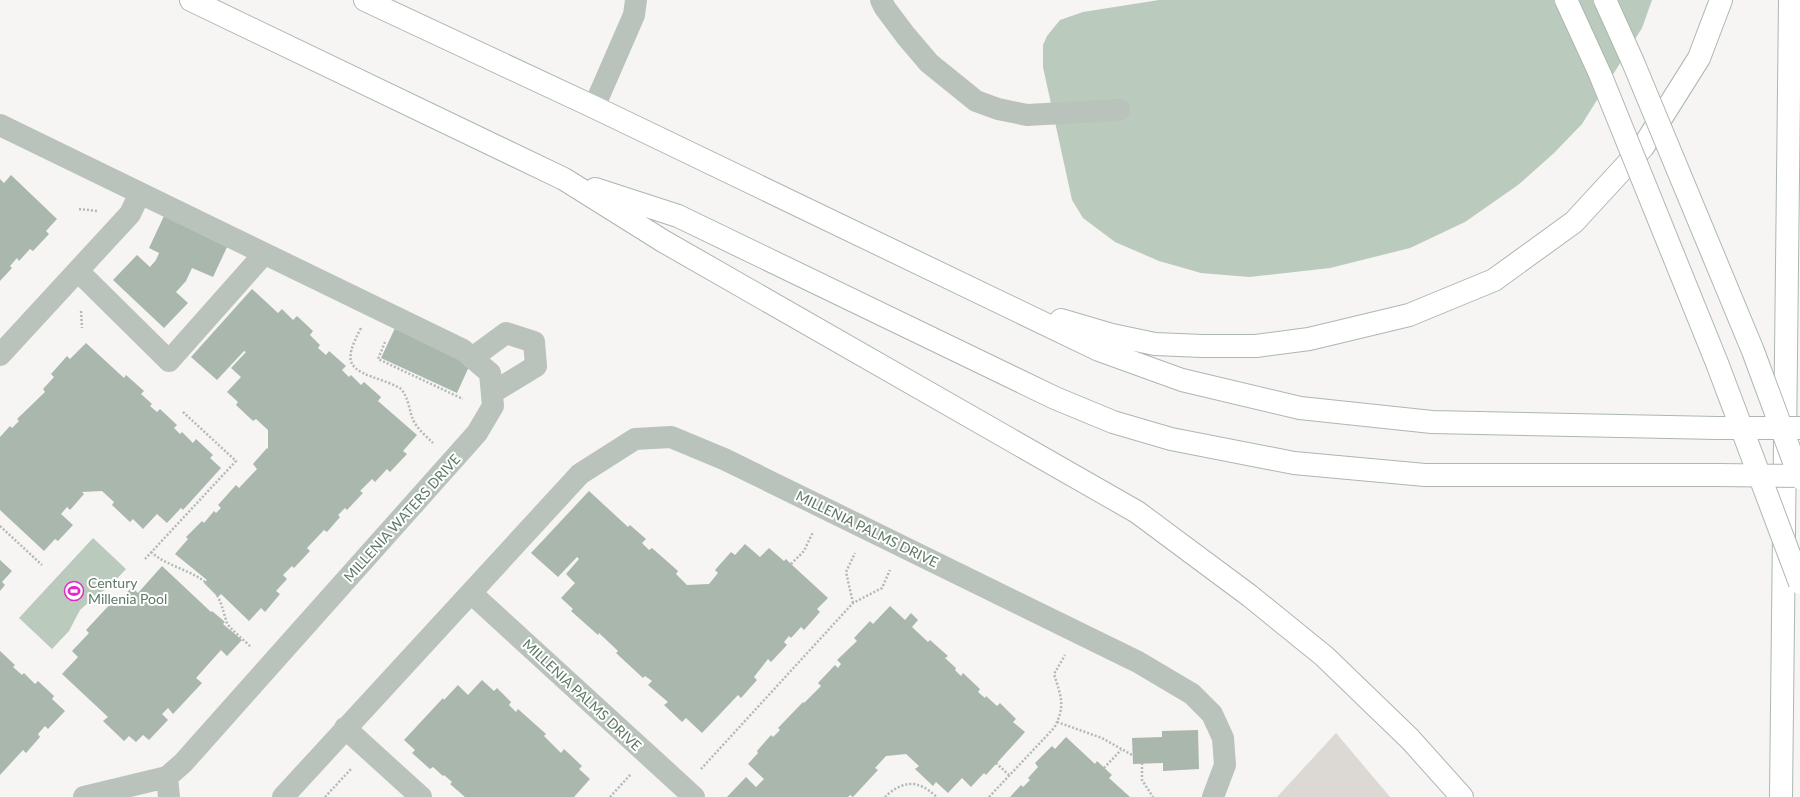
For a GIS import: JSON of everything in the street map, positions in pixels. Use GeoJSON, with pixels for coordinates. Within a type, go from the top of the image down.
{"type":"FeatureCollection","features":[{"type":"Feature","properties":{"kind":"highway"},"geometry":{"type":"LineString","coordinates":[[191,0],[564,180],[663,241],[1137,512],[1250,596],[1324,656],[1410,739],[1462,797]]}},
{"type":"Feature","properties":{"kind":"highway"},"geometry":{"type":"LineString","coordinates":[[365,0],[594,107],[1099,350],[1182,380],[1300,408],[1432,422],[1717,428],[1800,428]]}},
{"type":"Feature","properties":{"kind":"highway"},"geometry":{"type":"LineString","coordinates":[[1566,0],[1600,74],[1714,356],[1800,583]]}},
{"type":"Feature","properties":{"kind":"highway"},"geometry":{"type":"LineString","coordinates":[[564,180],[678,216],[1055,398],[1113,422],[1171,439],[1294,463],[1425,475],[1718,475],[1800,477],[1750,344],[1639,77],[1605,0]]}},
{"type":"Feature","properties":{"kind":"highway"},"geometry":{"type":"LineString","coordinates":[[975,291],[1046,316],[1112,335],[1155,344],[1256,346],[1309,339],[1409,315],[1494,280],[1574,222],[1643,147],[1699,58],[1721,0]]}},
{"type":"Feature","properties":{"kind":"highway"},"geometry":{"type":"LineString","coordinates":[[1781,797],[1790,0]]}},
{"type":"Feature","properties":{"kind":"street"},"geometry":{"type":"LineString","coordinates":[[594,107],[634,15],[636,0]]}},
{"type":"Feature","properties":{"kind":"street"},"geometry":{"type":"LineString","coordinates":[[881,0],[885,8],[906,36],[929,63],[976,101],[998,110],[1026,115],[1119,110]]}},
{"type":"Feature","properties":{"kind":"street","name":"MILLENIA WATERS DRIVE"},"geometry":{"type":"LineString","coordinates":[[0,125],[463,350],[490,373],[493,406],[477,434],[183,763],[168,787],[84,797]]}},
{"type":"Feature","properties":{"kind":"street"},"geometry":{"type":"LineString","coordinates":[[0,355],[130,214],[140,194]]}},
{"type":"Feature","properties":{"kind":"street"},"geometry":{"type":"LineString","coordinates":[[78,271],[169,361],[264,254]]}},
{"type":"Feature","properties":{"kind":"street"},"geometry":{"type":"LineString","coordinates":[[472,358],[506,333],[534,342],[536,366],[492,393]]}},
{"type":"Feature","properties":{"kind":"street","name":"MILLENIA PALMS DRIVE"},"geometry":{"type":"LineString","coordinates":[[292,794],[345,728],[580,474],[635,439],[671,437],[724,459],[1077,631],[1138,662],[1192,694],[1212,714],[1223,738],[1225,765],[1213,797]]}},
{"type":"Feature","properties":{"kind":"street","name":"MILLENIA PALMS DRIVE"},"geometry":{"type":"LineString","coordinates":[[471,593],[689,792]]}},
{"type":"Feature","properties":{"kind":"street"},"geometry":{"type":"LineString","coordinates":[[345,728],[421,797]]}},
{"type":"Feature","properties":{"kind":"path"},"geometry":{"type":"LineString","coordinates":[[372,307],[354,342],[350,355],[351,365],[362,374],[389,383],[401,389],[410,406],[412,418],[422,433],[453,460]]}},
{"type":"Feature","properties":{"kind":"path"},"geometry":{"type":"LineString","coordinates":[[396,318],[378,359],[463,399]]}},
{"type":"Feature","properties":{"kind":"path"},"geometry":{"type":"LineString","coordinates":[[146,558],[236,461],[183,412]]}},
{"type":"Feature","properties":{"kind":"path"},"geometry":{"type":"LineString","coordinates":[[791,564],[804,551],[824,508]]}},
{"type":"Feature","properties":{"kind":"path"},"geometry":{"type":"LineString","coordinates":[[0,526],[42,564]]}},
{"type":"Feature","properties":{"kind":"path"},"geometry":{"type":"LineString","coordinates":[[853,603],[846,572],[866,529]]}},
{"type":"Feature","properties":{"kind":"path"},"geometry":{"type":"LineString","coordinates":[[689,792],[853,603],[882,588],[902,546]]}},
{"type":"Feature","properties":{"kind":"path"},"geometry":{"type":"LineString","coordinates":[[151,552],[160,560],[186,570],[203,580],[214,591],[225,612],[227,624],[270,666]]}},
{"type":"Feature","properties":{"kind":"path"},"geometry":{"type":"LineString","coordinates":[[989,797],[1060,717],[1062,702],[1054,674],[1077,631]]}},
{"type":"Feature","properties":{"kind":"path"},"geometry":{"type":"LineString","coordinates":[[1057,722],[1102,738],[1132,755]]}},
{"type":"Feature","properties":{"kind":"path"},"geometry":{"type":"LineString","coordinates":[[326,797],[369,750]]}},
{"type":"Feature","properties":{"kind":"path"},"geometry":{"type":"LineString","coordinates":[[1104,768],[1121,750]]}},
{"type":"Feature","properties":{"kind":"path"},"geometry":{"type":"LineString","coordinates":[[610,797],[648,755]]}},
{"type":"Feature","properties":{"kind":"path"},"geometry":{"type":"LineString","coordinates":[[996,763],[1010,775]]}},
{"type":"Feature","properties":{"kind":"path"},"geometry":{"type":"LineString","coordinates":[[1142,763],[1142,780],[1153,797]]}},
{"type":"Feature","properties":{"kind":"path"},"geometry":{"type":"LineString","coordinates":[[886,797],[892,790],[906,784],[918,785],[938,797]]}},
{"type":"Feature","properties":{"kind":"shaded area"},"geometry":{"type":"Polygon","coordinates":[[[1159,0],[1652,0],[1642,28],[1582,124],[1554,153],[1518,185],[1465,222],[1410,248],[1330,268],[1249,277],[1201,273],[1159,261],[1115,242],[1083,218],[1072,200],[1043,67],[1043,45],[1047,36],[1060,20],[1083,12],[1159,0]]]}},
{"type":"Feature","properties":{"kind":"shaded area","name":"Century Millenia Pool"},"geometry":{"type":"Polygon","coordinates":[[[93,538],[126,569],[108,588],[98,594],[80,610],[69,631],[52,649],[19,618],[93,538]]]}},
{"type":"Feature","properties":{"kind":"shaded area"},"geometry":{"type":"Polygon","coordinates":[[[1336,733],[1390,797],[1277,797],[1336,733]]]}},
{"type":"Feature","properties":{"kind":"building"},"geometry":{"type":"Polygon","coordinates":[[[11,175],[57,219],[46,231],[49,234],[33,251],[30,249],[19,261],[17,258],[10,266],[12,268],[0,281],[0,179],[4,183],[11,175]]]}},
{"type":"Feature","properties":{"kind":"building"},"geometry":{"type":"Polygon","coordinates":[[[164,216],[228,245],[213,277],[192,268],[186,281],[176,292],[188,303],[164,328],[113,280],[137,255],[150,267],[156,260],[159,253],[149,248],[164,216]]]}},
{"type":"Feature","properties":{"kind":"building"},"geometry":{"type":"Polygon","coordinates":[[[252,289],[278,313],[282,309],[293,320],[297,316],[313,331],[310,335],[320,345],[318,348],[326,355],[329,351],[346,366],[342,370],[349,377],[351,375],[361,385],[364,382],[381,397],[378,401],[417,435],[403,451],[407,454],[390,472],[387,469],[375,482],[372,479],[360,491],[363,493],[347,510],[345,508],[338,515],[340,517],[327,532],[324,530],[307,548],[310,551],[294,568],[292,566],[283,575],[287,579],[276,591],[280,594],[265,612],[261,608],[249,621],[221,594],[218,597],[204,583],[207,580],[175,554],[188,539],[186,537],[202,521],[204,523],[214,511],[216,513],[221,508],[218,505],[236,485],[239,488],[257,469],[253,464],[267,448],[268,449],[268,430],[256,419],[253,421],[236,405],[238,402],[227,392],[241,377],[231,368],[246,352],[244,351],[217,380],[191,357],[252,289]]]}},
{"type":"Feature","properties":{"kind":"building"},"geometry":{"type":"Polygon","coordinates":[[[396,326],[472,360],[457,393],[381,358],[396,326]]]}},
{"type":"Feature","properties":{"kind":"building"},"geometry":{"type":"Polygon","coordinates":[[[86,343],[124,378],[126,375],[144,391],[141,394],[152,404],[150,406],[157,412],[160,409],[177,425],[174,428],[180,434],[182,432],[193,443],[196,439],[213,455],[210,458],[221,468],[183,510],[181,508],[167,523],[157,514],[143,529],[133,519],[130,522],[112,505],[114,502],[102,491],[82,492],[84,494],[70,510],[67,507],[61,514],[73,525],[58,541],[55,539],[44,551],[0,510],[0,437],[10,426],[12,428],[19,421],[17,419],[45,392],[43,389],[54,377],[51,374],[67,356],[70,359],[86,343]]]}},
{"type":"Feature","properties":{"kind":"building"},"geometry":{"type":"Polygon","coordinates":[[[589,491],[628,527],[630,525],[646,539],[642,543],[649,550],[652,548],[678,571],[676,574],[687,585],[709,584],[718,573],[715,570],[731,552],[735,555],[745,544],[760,557],[769,548],[784,561],[786,559],[828,598],[817,609],[820,612],[804,630],[801,627],[791,638],[789,636],[784,642],[787,645],[771,662],[768,659],[754,677],[757,680],[741,698],[738,695],[702,733],[686,718],[682,722],[664,705],[668,702],[648,685],[652,681],[645,676],[643,678],[616,653],[618,651],[599,633],[598,635],[571,611],[573,609],[561,598],[575,583],[566,574],[579,559],[577,557],[558,577],[531,553],[589,491]]]}},
{"type":"Feature","properties":{"kind":"building"},"geometry":{"type":"Polygon","coordinates":[[[0,560],[12,571],[2,582],[5,585],[0,591],[0,560]]]}},
{"type":"Feature","properties":{"kind":"building"},"geometry":{"type":"Polygon","coordinates":[[[162,566],[211,612],[212,611],[225,622],[223,624],[242,640],[227,656],[221,650],[196,678],[202,683],[173,714],[168,708],[162,714],[168,720],[149,740],[143,735],[136,742],[129,736],[124,741],[103,721],[108,717],[62,674],[78,657],[72,651],[89,633],[86,630],[113,601],[116,604],[132,587],[138,593],[162,566]]]}},
{"type":"Feature","properties":{"kind":"building"},"geometry":{"type":"Polygon","coordinates":[[[890,606],[905,620],[911,613],[918,620],[912,627],[928,642],[930,640],[948,656],[945,658],[956,668],[955,670],[961,676],[963,673],[980,689],[978,692],[985,698],[986,696],[997,706],[1000,703],[1016,719],[1013,722],[1025,732],[986,775],[984,773],[971,787],[962,778],[948,793],[936,782],[933,786],[915,769],[919,766],[906,754],[886,756],[875,768],[878,770],[853,797],[850,795],[848,797],[727,797],[746,777],[756,787],[764,779],[748,764],[758,753],[757,751],[771,735],[773,737],[780,730],[778,728],[821,686],[818,683],[835,665],[838,668],[841,664],[837,660],[857,641],[854,638],[870,621],[873,624],[890,606]]]}},
{"type":"Feature","properties":{"kind":"building"},"geometry":{"type":"Polygon","coordinates":[[[0,651],[15,665],[13,667],[22,675],[24,673],[35,684],[38,681],[54,696],[52,699],[65,711],[48,729],[45,726],[38,734],[40,737],[26,753],[23,750],[0,775],[0,651]]]}},
{"type":"Feature","properties":{"kind":"building"},"geometry":{"type":"Polygon","coordinates":[[[482,680],[494,691],[497,688],[511,702],[509,705],[516,712],[518,709],[546,734],[544,736],[561,753],[564,749],[582,766],[579,769],[590,779],[574,797],[465,797],[450,784],[452,782],[444,775],[443,776],[433,767],[430,769],[412,753],[415,750],[404,740],[443,698],[444,700],[458,685],[468,695],[482,680]]]}},
{"type":"Feature","properties":{"kind":"building"},"geometry":{"type":"Polygon","coordinates":[[[1198,730],[1199,769],[1163,771],[1163,763],[1133,764],[1132,738],[1162,737],[1162,731],[1198,730]]]}},
{"type":"Feature","properties":{"kind":"building"},"geometry":{"type":"Polygon","coordinates":[[[1066,737],[1095,764],[1097,761],[1112,775],[1109,778],[1130,797],[1010,797],[1021,785],[1023,787],[1030,780],[1028,778],[1038,767],[1035,763],[1052,746],[1055,749],[1066,737]]]}},
{"type":"Feature","properties":{"kind":"place","name":"Century Millenia Pool"},"geometry":{"type":"Point","coordinates":[74,591]}}]}
